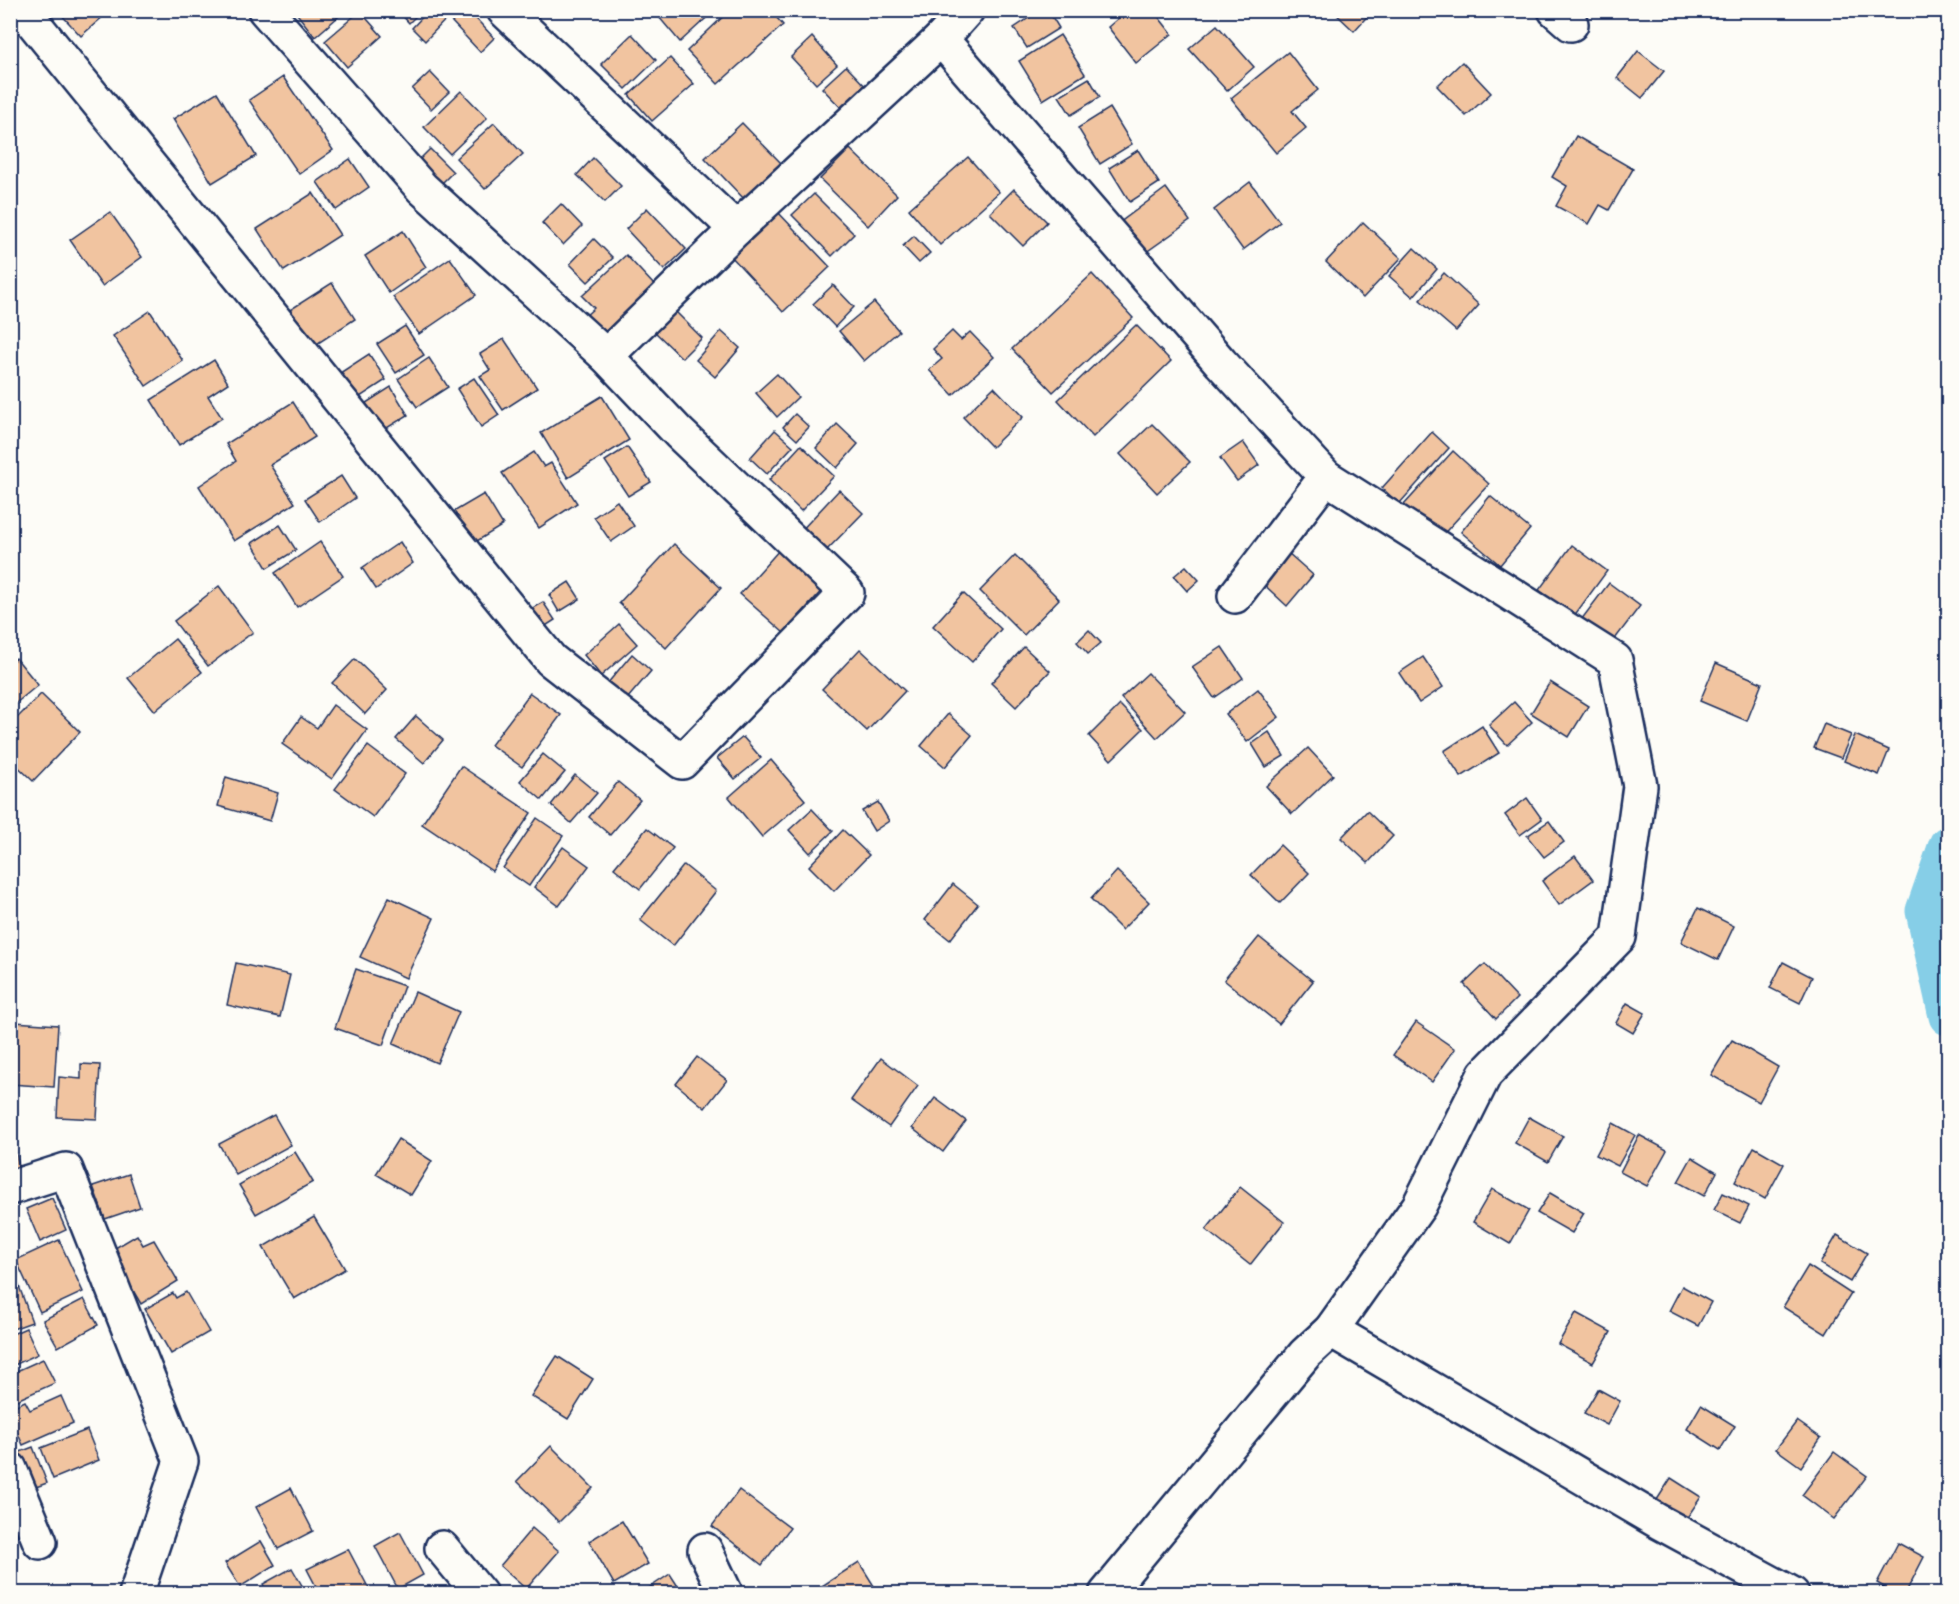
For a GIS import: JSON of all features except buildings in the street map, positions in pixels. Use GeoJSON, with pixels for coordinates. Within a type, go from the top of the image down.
{"type":"FeatureCollection","features":[{"type":"Feature","properties":{"kind":"street"},"geometry":{"type":"LineString","coordinates":[[23,10],[551,660],[682,762],[848,593],[679,433],[606,356],[422,188],[264,10]]}},
{"type":"Feature","properties":{"kind":"street"},"geometry":{"type":"LineString","coordinates":[[504,10],[736,229]]}},
{"type":"Feature","properties":{"kind":"street"},"geometry":{"type":"LineString","coordinates":[[606,356],[736,229],[941,39],[967,10]]}},
{"type":"Feature","properties":{"kind":"street"},"geometry":{"type":"LineString","coordinates":[[941,39],[1221,363],[1326,477],[1615,660],[1640,786],[1619,937],[1485,1074],[1419,1206],[1331,1330],[1305,1353],[1106,1593]]}},
{"type":"Feature","properties":{"kind":"street"},"geometry":{"type":"LineString","coordinates":[[1235,596],[1326,477]]}},
{"type":"Feature","properties":{"kind":"street"},"geometry":{"type":"LineString","coordinates":[[10,1188],[66,1170],[181,1461],[136,1593]]}},
{"type":"Feature","properties":{"kind":"street"},"geometry":{"type":"LineString","coordinates":[[1331,1330],[1661,1523],[1792,1593]]}},
{"type":"Feature","properties":{"kind":"street"},"geometry":{"type":"LineString","coordinates":[[10,1469],[39,1542]]}},
{"type":"Feature","properties":{"kind":"street"},"geometry":{"type":"LineString","coordinates":[[442,1548],[480,1593]]}},
{"type":"Feature","properties":{"kind":"street"},"geometry":{"type":"LineString","coordinates":[[705,1550],[726,1593]]}},
{"type":"Feature","properties":{"kind":"waterway"},"geometry":{"type":"LineString","coordinates":[[1948,845],[1925,911],[1948,1016]]}}]}
